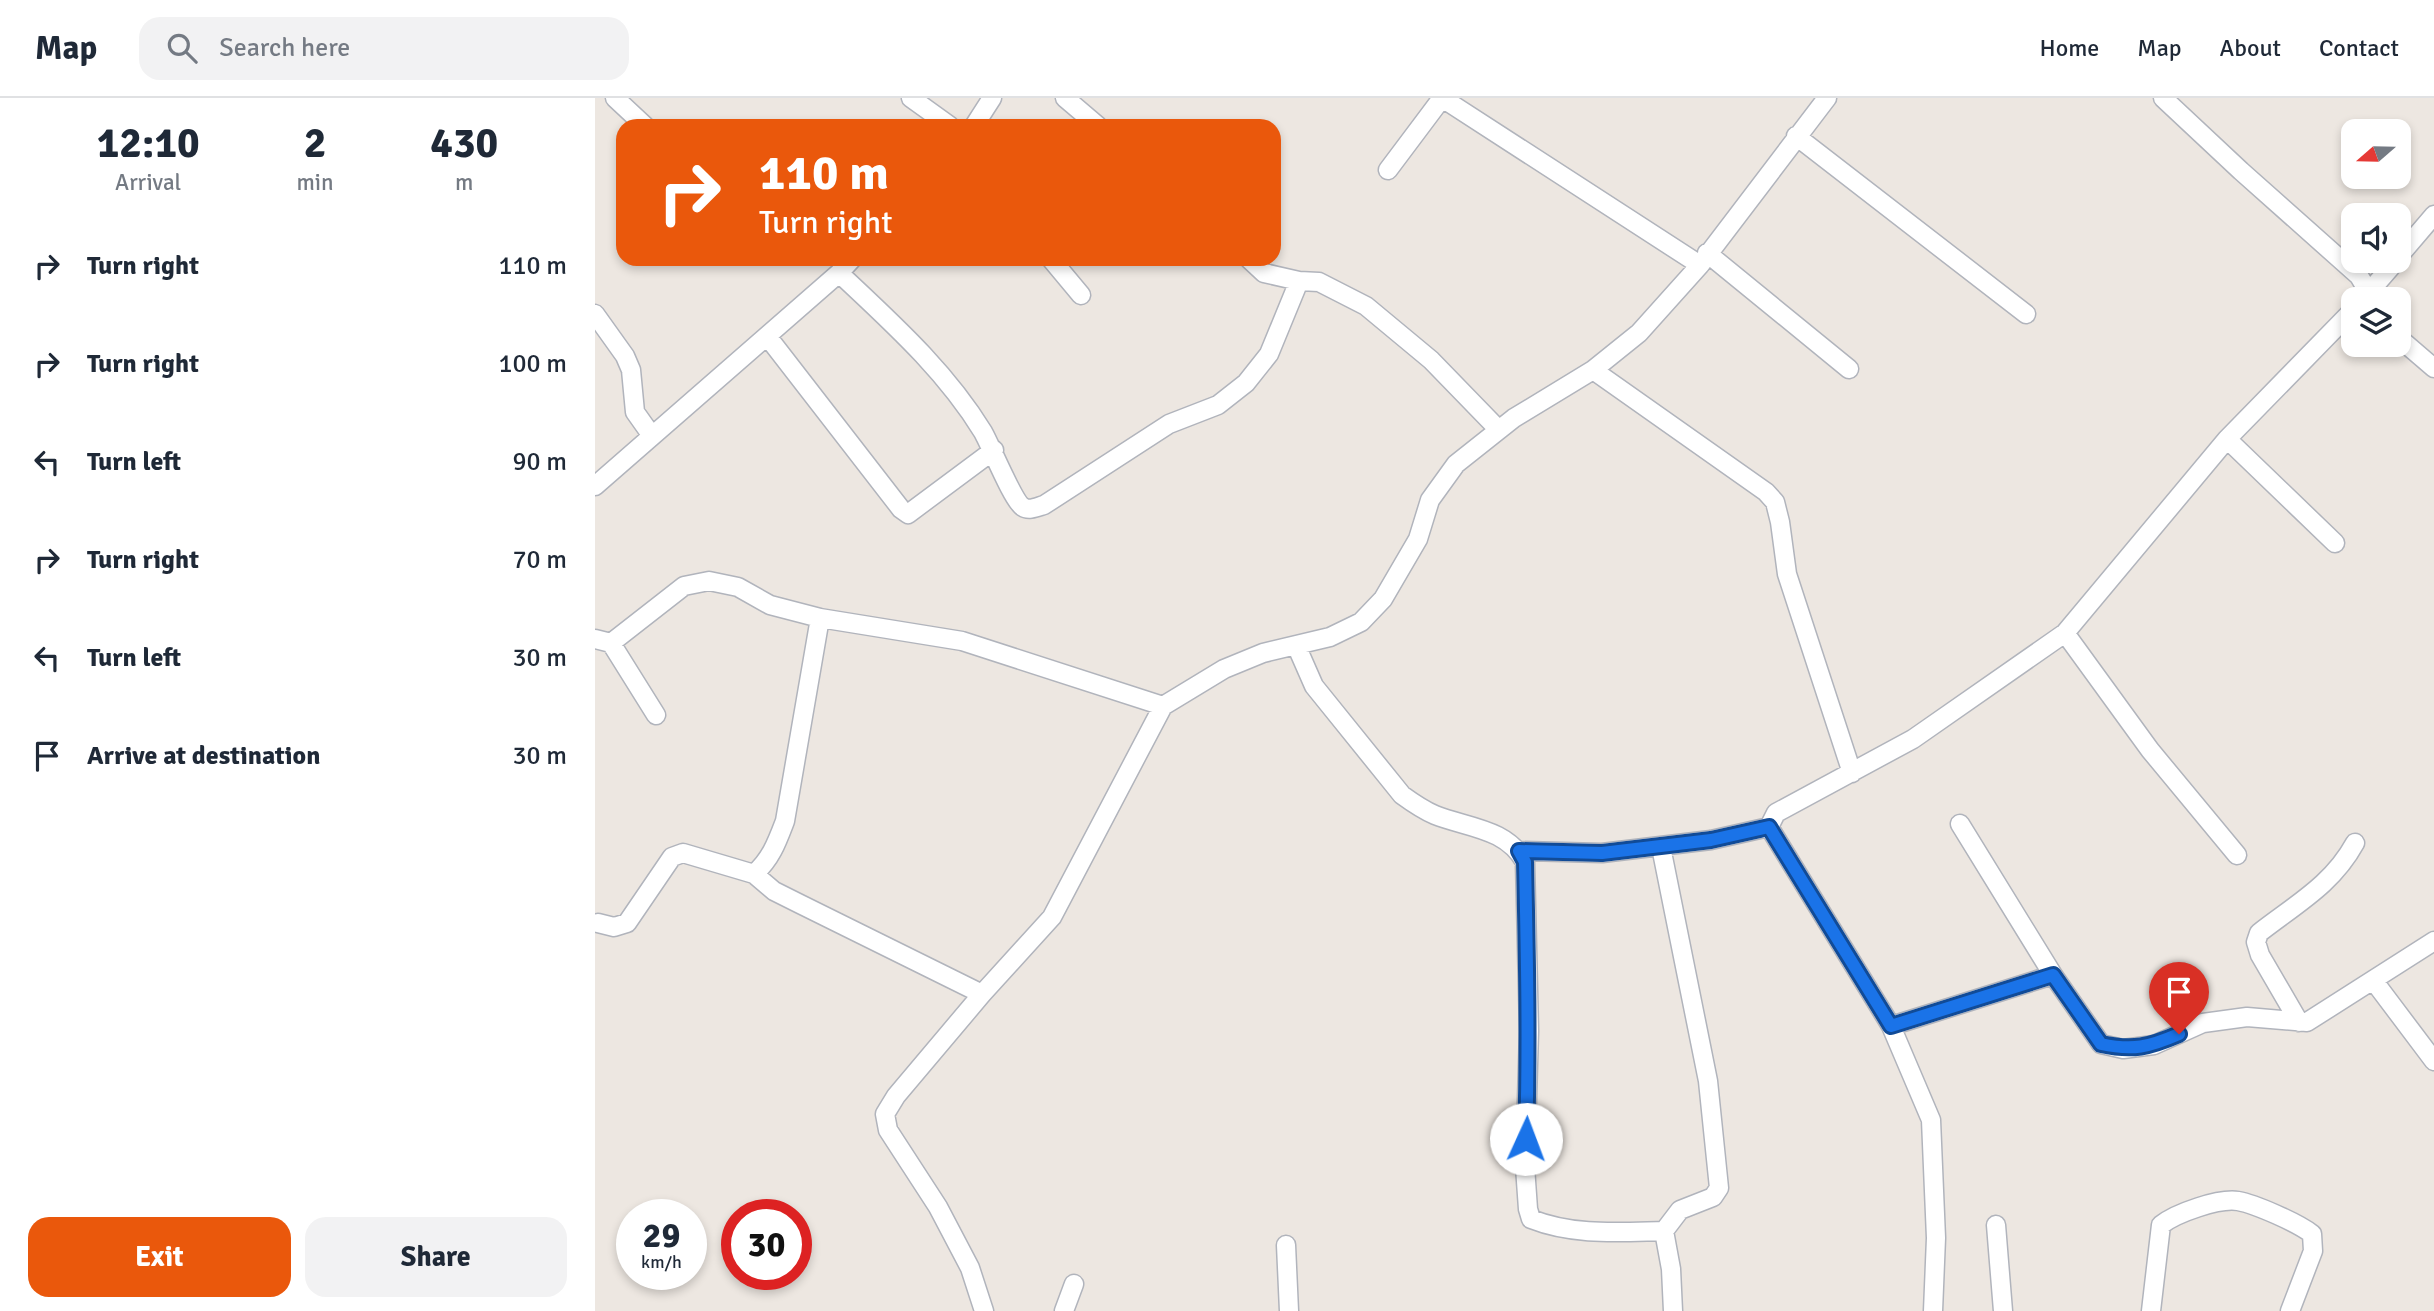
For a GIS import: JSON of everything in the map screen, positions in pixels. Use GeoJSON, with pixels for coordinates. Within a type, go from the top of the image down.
{"type":"FeatureCollection","features":[{"type":"Feature","properties":{"kind":"street"},"geometry":{"type":"LineString","coordinates":[[615,98],[638,119]]}},
{"type":"Feature","properties":{"kind":"street"},"geometry":{"type":"LineString","coordinates":[[911,98],[940,119]]}},
{"type":"Feature","properties":{"kind":"street"},"geometry":{"type":"LineString","coordinates":[[978,119],[992,98]]}},
{"type":"Feature","properties":{"kind":"street"},"geometry":{"type":"LineString","coordinates":[[1065,98],[1090,119]]}},
{"type":"Feature","properties":{"kind":"street"},"geometry":{"type":"LineString","coordinates":[[1388,170],[1442,98],[1703,259],[1849,369]]}},
{"type":"Feature","properties":{"kind":"street"},"geometry":{"type":"LineString","coordinates":[[985,1311],[970,1268],[938,1207],[888,1130],[885,1114],[982,994],[1052,917],[1163,706],[1224,669],[1262,653],[1330,636],[1361,622],[1383,599],[1418,539],[1430,500],[1456,464],[1498,429],[1593,370],[1639,333],[1703,259],[1827,98]]}},
{"type":"Feature","properties":{"kind":"street"},"geometry":{"type":"LineString","coordinates":[[2163,98],[2359,276],[2362,287]]}},
{"type":"Feature","properties":{"kind":"street"},"geometry":{"type":"LineString","coordinates":[[1796,136],[2026,314]]}},
{"type":"Feature","properties":{"kind":"street"},"geometry":{"type":"LineString","coordinates":[[2411,242],[2434,215]]}},
{"type":"Feature","properties":{"kind":"street"},"geometry":{"type":"LineString","coordinates":[[595,486],[846,266]]}},
{"type":"Feature","properties":{"kind":"street"},"geometry":{"type":"LineString","coordinates":[[1057,266],[1081,295]]}},
{"type":"Feature","properties":{"kind":"street"},"geometry":{"type":"LineString","coordinates":[[1257,266],[1264,272],[1299,281],[1319,282],[1366,306],[1431,360],[1498,429]]}},
{"type":"Feature","properties":{"kind":"street"},"geometry":{"type":"LineString","coordinates":[[839,273],[919,349],[976,421],[994,450],[1010,488],[1021,506],[1028,509],[1044,505],[1159,430],[1218,405],[1246,383],[1269,354],[1299,281]]}},
{"type":"Feature","properties":{"kind":"street"},"geometry":{"type":"LineString","coordinates":[[2375,287],[2386,273]]}},
{"type":"Feature","properties":{"kind":"street"},"geometry":{"type":"LineString","coordinates":[[595,314],[625,356],[631,370],[635,412],[652,436]]}},
{"type":"Feature","properties":{"kind":"street"},"geometry":{"type":"LineString","coordinates":[[1769,827],[1776,813],[1913,739],[2064,634],[2227,439],[2341,322]]}},
{"type":"Feature","properties":{"kind":"street"},"geometry":{"type":"LineString","coordinates":[[767,336],[901,509],[908,514],[994,450]]}},
{"type":"Feature","properties":{"kind":"street"},"geometry":{"type":"LineString","coordinates":[[2411,348],[2434,368]]}},
{"type":"Feature","properties":{"kind":"street"},"geometry":{"type":"LineString","coordinates":[[1593,370],[1766,492],[1775,502],[1787,573],[1852,773]]}},
{"type":"Feature","properties":{"kind":"street"},"geometry":{"type":"LineString","coordinates":[[2227,439],[2335,543]]}},
{"type":"Feature","properties":{"kind":"street"},"geometry":{"type":"LineString","coordinates":[[656,715],[603,641],[684,586],[709,581],[738,587],[770,605],[820,618],[962,640],[1163,706]]}},
{"type":"Feature","properties":{"kind":"street"},"geometry":{"type":"LineString","coordinates":[[754,874],[765,865],[773,853],[785,821],[820,618]]}},
{"type":"Feature","properties":{"kind":"street"},"geometry":{"type":"LineString","coordinates":[[2064,634],[2150,750],[2237,855]]}},
{"type":"Feature","properties":{"kind":"street"},"geometry":{"type":"LineString","coordinates":[[1296,645],[1314,686],[1402,795],[1416,806],[1437,816],[1492,832],[1512,843],[1525,862],[1529,1031],[1525,1167],[1531,1219],[1588,1233],[1664,1231]]}},
{"type":"Feature","properties":{"kind":"street"},"geometry":{"type":"LineString","coordinates":[[1960,824],[2053,975],[2101,1044],[2123,1049],[2154,1045],[2203,1023],[2247,1017],[2307,1021],[2434,941]]}},
{"type":"Feature","properties":{"kind":"street"},"geometry":{"type":"LineString","coordinates":[[1519,851],[1602,853],[1711,840],[1769,827]]}},
{"type":"Feature","properties":{"kind":"street"},"geometry":{"type":"LineString","coordinates":[[1769,827],[1891,1026],[1931,1120],[1936,1238],[1933,1311]]}},
{"type":"Feature","properties":{"kind":"street"},"geometry":{"type":"LineString","coordinates":[[2299,1021],[2260,955],[2256,937],[2329,880],[2355,843]]}},
{"type":"Feature","properties":{"kind":"street"},"geometry":{"type":"LineString","coordinates":[[1661,847],[1708,1081],[1719,1188],[1713,1197],[1680,1210],[1664,1231],[1671,1269],[1673,1311]]}},
{"type":"Feature","properties":{"kind":"street"},"geometry":{"type":"LineString","coordinates":[[598,923],[614,928],[627,923],[672,857],[683,853],[754,874],[774,891],[982,994]]}},
{"type":"Feature","properties":{"kind":"street"},"geometry":{"type":"LineString","coordinates":[[1891,1026],[2053,975]]}},
{"type":"Feature","properties":{"kind":"street"},"geometry":{"type":"LineString","coordinates":[[2373,980],[2434,1061]]}},
{"type":"Feature","properties":{"kind":"street"},"geometry":{"type":"LineString","coordinates":[[2151,1311],[2161,1225],[2170,1218],[2221,1201],[2238,1201],[2299,1224],[2312,1234],[2313,1251],[2290,1311]]}},
{"type":"Feature","properties":{"kind":"street"},"geometry":{"type":"LineString","coordinates":[[1996,1225],[2003,1311]]}},
{"type":"Feature","properties":{"kind":"street"},"geometry":{"type":"LineString","coordinates":[[1286,1245],[1289,1311]]}},
{"type":"Feature","properties":{"kind":"street"},"geometry":{"type":"LineString","coordinates":[[1064,1311],[1074,1284]]}},
{"type":"Feature","properties":{"kind":"route"},"geometry":{"type":"LineString","coordinates":[[1526,1139],[1528,982],[1525,862],[1519,851],[1602,853],[1711,840],[1769,827],[1891,1026],[2053,975],[2101,1044],[2123,1049],[2154,1045],[2179,1034]]}}]}
